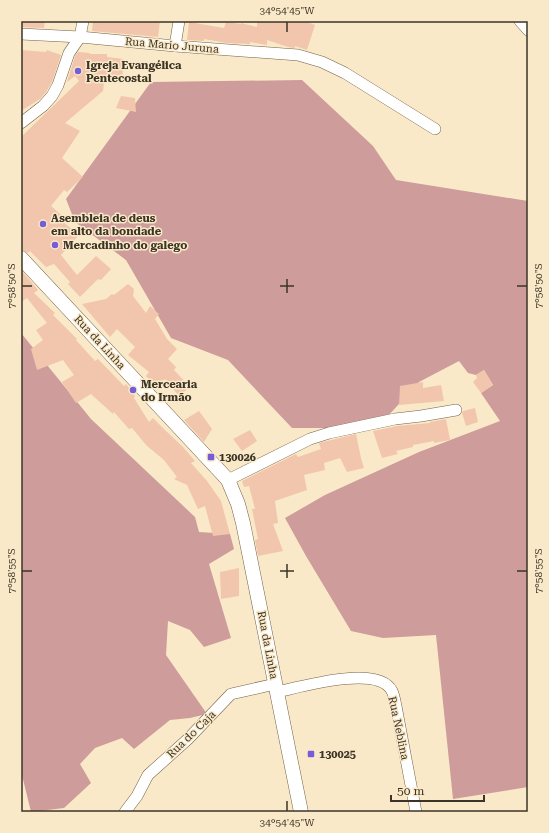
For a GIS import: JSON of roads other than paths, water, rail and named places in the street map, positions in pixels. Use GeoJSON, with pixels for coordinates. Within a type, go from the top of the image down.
{"type":"FeatureCollection","features":[{"type":"Feature","properties":{"kind":"street"},"geometry":{"type":"LineString","coordinates":[[21,123],[52,96],[58,85],[69,53],[80,37],[83,21]]}},
{"type":"Feature","properties":{"kind":"street"},"geometry":{"type":"LineString","coordinates":[[175,46],[179,21]]}},
{"type":"Feature","properties":{"kind":"street"},"geometry":{"type":"LineString","coordinates":[[520,21],[528,30]]}},
{"type":"Feature","properties":{"kind":"street","name":"Rua Mario Juruna"},"geometry":{"type":"LineString","coordinates":[[21,34],[80,37],[298,55],[322,62],[345,73],[435,129]]}},
{"type":"Feature","properties":{"kind":"street","name":"Rua da Linha"},"geometry":{"type":"LineString","coordinates":[[21,258],[228,480],[238,504],[243,523],[301,812]]}},
{"type":"Feature","properties":{"kind":"street"},"geometry":{"type":"LineString","coordinates":[[228,480],[310,439],[329,433],[395,419],[456,410]]}},
{"type":"Feature","properties":{"kind":"street","name":"Rua Neblina"},"geometry":{"type":"LineString","coordinates":[[276,688],[341,678],[364,678],[382,682],[391,690],[396,706],[416,812]]}},
{"type":"Feature","properties":{"kind":"street","name":"Rua do Caja"},"geometry":{"type":"LineString","coordinates":[[125,812],[137,796],[148,775],[188,739],[232,694],[276,688]]}},
{"type":"Feature","properties":{"kind":"place","name":"Igreja Evangélica Pentecostal"},"geometry":{"type":"Point","coordinates":[78,71]}},
{"type":"Feature","properties":{"kind":"place","name":"Asembleia de deus em alto da bondade"},"geometry":{"type":"Point","coordinates":[43,224]}},
{"type":"Feature","properties":{"kind":"place","name":"Mercadinho do galego"},"geometry":{"type":"Point","coordinates":[55,245]}},
{"type":"Feature","properties":{"kind":"place","name":"Mercearia do Irmão"},"geometry":{"type":"Point","coordinates":[133,390]}},
{"type":"Feature","properties":{"kind":"place","name":"130026"},"geometry":{"type":"Point","coordinates":[211,457]}},
{"type":"Feature","properties":{"kind":"place","name":"130025"},"geometry":{"type":"Point","coordinates":[311,754]}}]}
